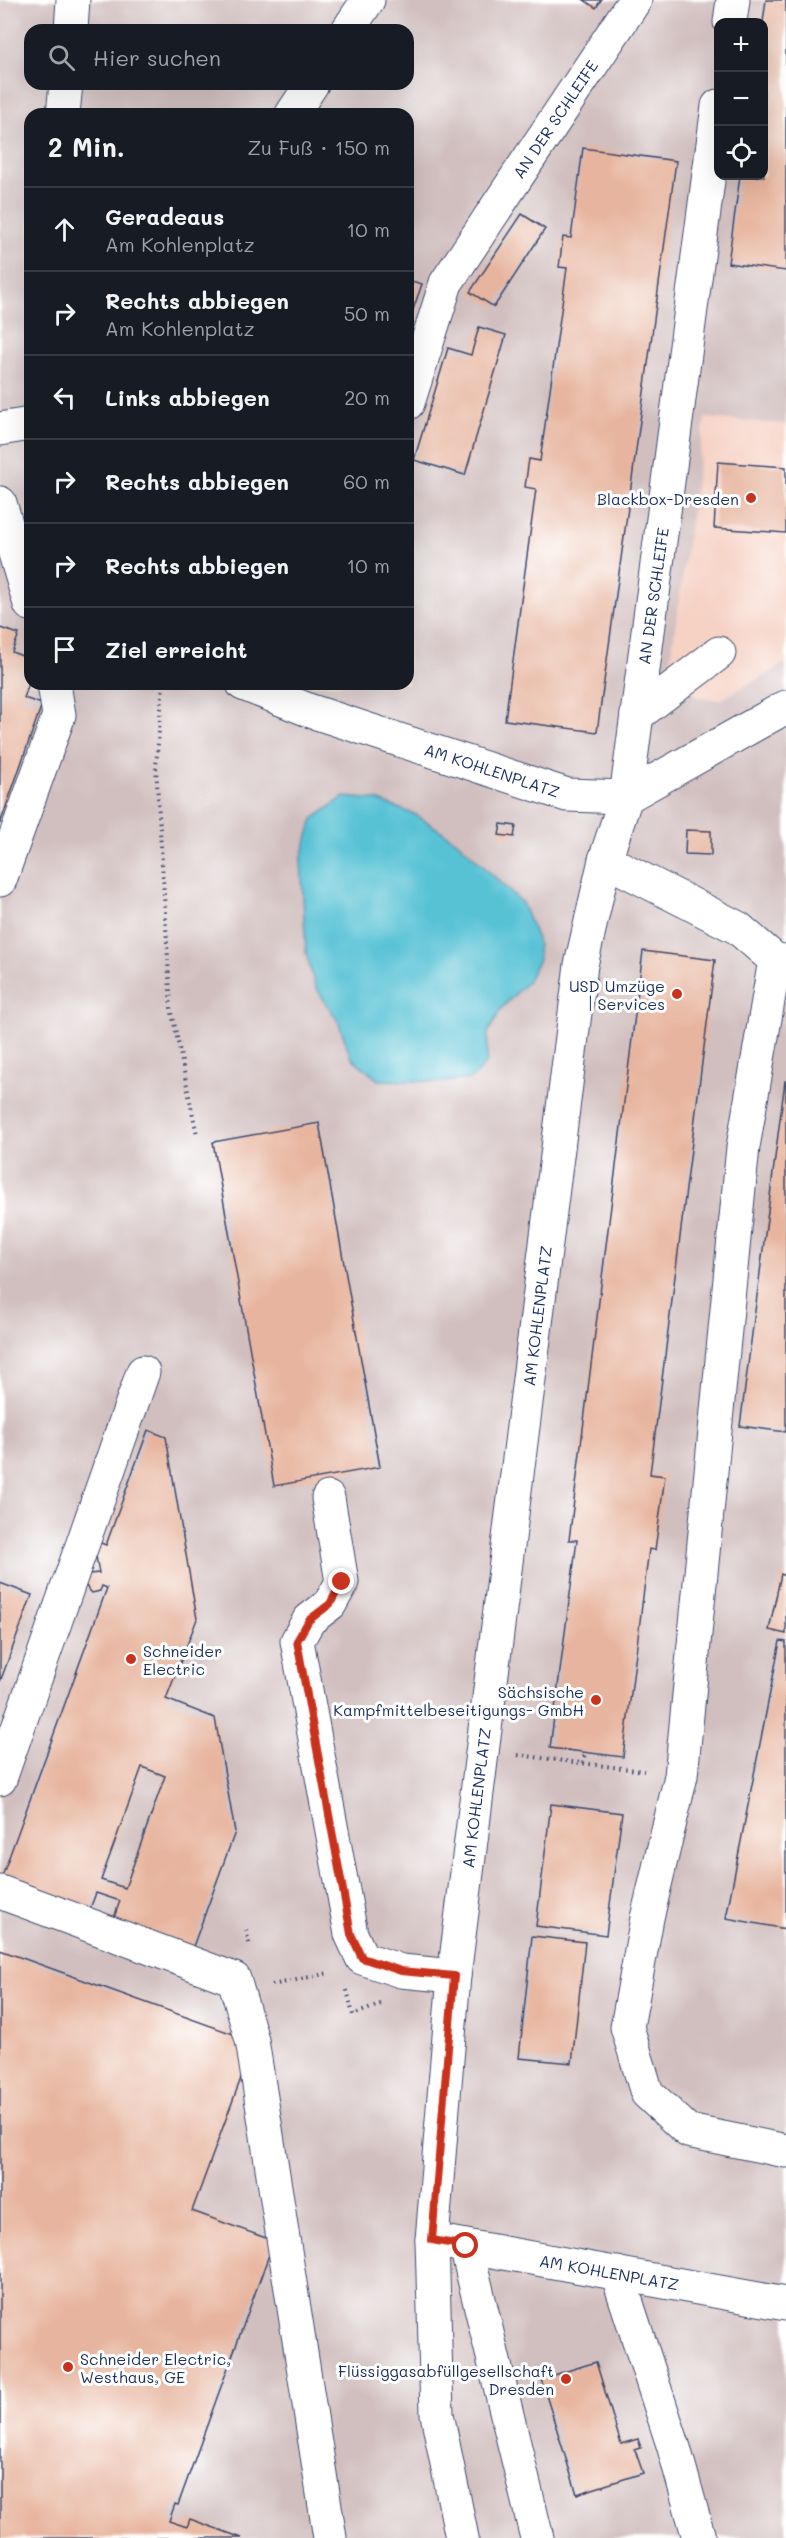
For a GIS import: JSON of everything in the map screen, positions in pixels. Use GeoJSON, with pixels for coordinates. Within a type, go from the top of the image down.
{"type":"FeatureCollection","features":[{"type":"Feature","properties":{"kind":"street"},"geometry":{"type":"LineString","coordinates":[[71,24],[73,0]]}},
{"type":"Feature","properties":{"kind":"street"},"geometry":{"type":"LineString","coordinates":[[352,24],[368,0]]}},
{"type":"Feature","properties":{"kind":"street","name":"AN DER SCHLEIFE"},"geometry":{"type":"LineString","coordinates":[[414,384],[446,283],[635,0]]}},
{"type":"Feature","properties":{"kind":"street"},"geometry":{"type":"LineString","coordinates":[[731,18],[733,0]]}},
{"type":"Feature","properties":{"kind":"street"},"geometry":{"type":"LineString","coordinates":[[64,108],[65,90]]}},
{"type":"Feature","properties":{"kind":"street"},"geometry":{"type":"LineString","coordinates":[[296,108],[308,90]]}},
{"type":"Feature","properties":{"kind":"street","name":"AN DER SCHLEIFE"},"geometry":{"type":"LineString","coordinates":[[626,797],[715,126]]}},
{"type":"Feature","properties":{"kind":"street"},"geometry":{"type":"LineString","coordinates":[[0,429],[24,424]]}},
{"type":"Feature","properties":{"kind":"street"},"geometry":{"type":"LineString","coordinates":[[0,503],[24,584]]}},
{"type":"Feature","properties":{"kind":"street"},"geometry":{"type":"LineString","coordinates":[[637,715],[719,653]]}},
{"type":"Feature","properties":{"kind":"street"},"geometry":{"type":"LineString","coordinates":[[0,880],[59,715],[55,690]]}},
{"type":"Feature","properties":{"kind":"street","name":"AM KOHLENPLATZ"},"geometry":{"type":"LineString","coordinates":[[274,690],[316,698],[567,795],[626,797],[605,860],[581,965],[454,1976],[432,2240],[437,2414],[462,2538]]}},
{"type":"Feature","properties":{"kind":"street"},"geometry":{"type":"LineString","coordinates":[[626,797],[786,707]]}},
{"type":"Feature","properties":{"kind":"street"},"geometry":{"type":"LineString","coordinates":[[605,860],[738,928],[780,961],[743,1147],[681,1776],[647,1918],[627,2027],[647,2093],[688,2131],[786,2151]]}},
{"type":"Feature","properties":{"kind":"street"},"geometry":{"type":"LineString","coordinates":[[0,1779],[143,1372]]}},
{"type":"Feature","properties":{"kind":"street"},"geometry":{"type":"LineString","coordinates":[[328,1498],[342,1582],[330,1604],[309,1620],[297,1641],[351,1934],[362,1958],[401,1971],[454,1976]]}},
{"type":"Feature","properties":{"kind":"street"},"geometry":{"type":"LineString","coordinates":[[0,1892],[234,1979],[252,2040],[330,2538]]}},
{"type":"Feature","properties":{"kind":"street","name":"AM KOHLENPLATZ"},"geometry":{"type":"LineString","coordinates":[[432,2240],[786,2304]]}},
{"type":"Feature","properties":{"kind":"street"},"geometry":{"type":"LineString","coordinates":[[466,2246],[537,2538]]}},
{"type":"Feature","properties":{"kind":"street"},"geometry":{"type":"LineString","coordinates":[[616,2273],[674,2448],[699,2538]]}},
{"type":"Feature","properties":{"kind":"path"},"geometry":{"type":"LineString","coordinates":[[162,690],[156,766],[170,996],[198,1135]]}},
{"type":"Feature","properties":{"kind":"path"},"geometry":{"type":"LineString","coordinates":[[583,1763],[585,1752]]}},
{"type":"Feature","properties":{"kind":"path"},"geometry":{"type":"LineString","coordinates":[[534,1757],[681,1776]]}},
{"type":"Feature","properties":{"kind":"path"},"geometry":{"type":"LineString","coordinates":[[284,1983],[330,1972]]}},
{"type":"Feature","properties":{"kind":"shaded area"},"geometry":{"type":"Polygon","coordinates":[[[0,0],[786,0],[786,424],[705,418],[670,664],[697,697],[720,700],[786,663],[786,2538],[0,2538],[0,0]]]}},
{"type":"Feature","properties":{"kind":"shaded area"},"geometry":{"type":"Polygon","coordinates":[[[705,418],[786,424],[786,663],[720,700],[697,697],[670,664],[705,418]]]}},
{"type":"Feature","properties":{"kind":"water"},"geometry":{"type":"Polygon","coordinates":[[[344,797],[377,800],[416,815],[457,841],[522,903],[537,939],[539,959],[527,982],[501,1009],[488,1033],[487,1062],[471,1079],[443,1082],[378,1080],[351,1057],[338,1021],[315,986],[306,953],[301,860],[313,819],[344,797]]]}},
{"type":"Feature","properties":{"kind":"building"},"geometry":{"type":"Polygon","coordinates":[[[584,0],[601,0],[596,8],[584,0]]]}},
{"type":"Feature","properties":{"kind":"building"},"geometry":{"type":"Polygon","coordinates":[[[766,0],[786,0],[786,271],[728,263],[739,180],[768,180],[768,18],[764,18],[766,0]]]}},
{"type":"Feature","properties":{"kind":"building"},"geometry":{"type":"Polygon","coordinates":[[[583,148],[676,161],[597,732],[505,720],[536,489],[525,487],[529,459],[540,461],[567,268],[559,267],[563,237],[571,238],[583,148]]]}},
{"type":"Feature","properties":{"kind":"building"},"geometry":{"type":"Polygon","coordinates":[[[522,214],[545,229],[494,307],[470,292],[522,214]]]}},
{"type":"Feature","properties":{"kind":"building"},"geometry":{"type":"Polygon","coordinates":[[[414,282],[422,284],[414,307],[414,282]]]}},
{"type":"Feature","properties":{"kind":"building"},"geometry":{"type":"Polygon","coordinates":[[[479,327],[506,335],[465,475],[414,460],[448,348],[471,355],[479,327]]]}},
{"type":"Feature","properties":{"kind":"building","name":"Blackbox-Dresden"},"geometry":{"type":"Polygon","coordinates":[[[718,462],[786,467],[786,533],[714,528],[718,462]]]}},
{"type":"Feature","properties":{"kind":"building"},"geometry":{"type":"Polygon","coordinates":[[[0,628],[19,634],[12,652],[24,657],[24,690],[27,690],[24,698],[42,704],[0,824],[0,628]]]}},
{"type":"Feature","properties":{"kind":"building"},"geometry":{"type":"Polygon","coordinates":[[[501,824],[516,826],[514,837],[499,835],[501,824]]]}},
{"type":"Feature","properties":{"kind":"building"},"geometry":{"type":"Polygon","coordinates":[[[686,830],[711,831],[711,855],[685,854],[686,830]]]}},
{"type":"Feature","properties":{"kind":"building"},"geometry":{"type":"Polygon","coordinates":[[[643,951],[715,960],[650,1474],[665,1476],[655,1550],[649,1549],[623,1757],[550,1748],[577,1540],[569,1540],[643,951]]]}},
{"type":"Feature","properties":{"kind":"building"},"geometry":{"type":"Polygon","coordinates":[[[786,1081],[786,1432],[740,1426],[786,1081]]]}},
{"type":"Feature","properties":{"kind":"building"},"geometry":{"type":"Polygon","coordinates":[[[319,1123],[380,1467],[274,1486],[213,1142],[319,1123]]]}},
{"type":"Feature","properties":{"kind":"building","name":"Schneider Electric"},"geometry":{"type":"Polygon","coordinates":[[[148,1430],[166,1437],[197,1619],[166,1699],[215,1718],[235,1832],[191,1952],[112,1923],[120,1901],[96,1893],[88,1914],[0,1882],[107,1588],[102,1586],[100,1591],[92,1593],[84,1584],[88,1574],[99,1573],[93,1540],[106,1545],[148,1430]],[[142,1767],[101,1880],[125,1888],[165,1776],[142,1767]]]}},
{"type":"Feature","properties":{"kind":"building"},"geometry":{"type":"Polygon","coordinates":[[[781,1574],[786,1576],[786,1634],[769,1630],[781,1574]]]}},
{"type":"Feature","properties":{"kind":"building"},"geometry":{"type":"Polygon","coordinates":[[[0,1583],[32,1595],[0,1682],[0,1583]]]}},
{"type":"Feature","properties":{"kind":"building"},"geometry":{"type":"Polygon","coordinates":[[[780,1641],[786,1642],[786,1929],[726,1918],[780,1641]]]}},
{"type":"Feature","properties":{"kind":"building"},"geometry":{"type":"Polygon","coordinates":[[[551,1804],[622,1813],[606,1935],[536,1926],[551,1804]]]}},
{"type":"Feature","properties":{"kind":"building"},"geometry":{"type":"Polygon","coordinates":[[[532,1936],[585,1942],[572,2063],[519,2058],[532,1936]]]}},
{"type":"Feature","properties":{"kind":"building","name":"Schneider Electric, Westhaus, GE"},"geometry":{"type":"Polygon","coordinates":[[[0,1950],[236,2035],[247,2062],[192,2211],[274,2241],[178,2505],[175,2504],[169,2521],[187,2527],[190,2519],[242,2538],[0,2538],[0,1950]]]}},
{"type":"Feature","properties":{"kind":"building"},"geometry":{"type":"Polygon","coordinates":[[[596,2362],[621,2444],[638,2439],[641,2448],[635,2450],[643,2473],[577,2494],[541,2379],[596,2362]]]}},
{"type":"Feature","properties":{"kind":"place","name":"Blackbox-Dresden"},"geometry":{"type":"Point","coordinates":[751,498]}},
{"type":"Feature","properties":{"kind":"place","name":"USD Umzüge | Services"},"geometry":{"type":"Point","coordinates":[677,994]}},
{"type":"Feature","properties":{"kind":"place","name":"Schneider Electric"},"geometry":{"type":"Point","coordinates":[131,1659]}},
{"type":"Feature","properties":{"kind":"place","name":"Sächsische Kampfmittelbeseitigungs- GmbH"},"geometry":{"type":"Point","coordinates":[596,1700]}},
{"type":"Feature","properties":{"kind":"place","name":"Schneider Electric, Westhaus, GE"},"geometry":{"type":"Point","coordinates":[68,2367]}},
{"type":"Feature","properties":{"kind":"place","name":"Flüssiggasabfüllgesellschaft Dresden"},"geometry":{"type":"Point","coordinates":[566,2379]}},
{"type":"Feature","properties":{"kind":"route"},"geometry":{"type":"LineString","coordinates":[[342,1582],[330,1604],[309,1620],[297,1641],[336,1861],[351,1934],[362,1958],[401,1971],[454,1976],[432,2240],[466,2246]]}}]}
